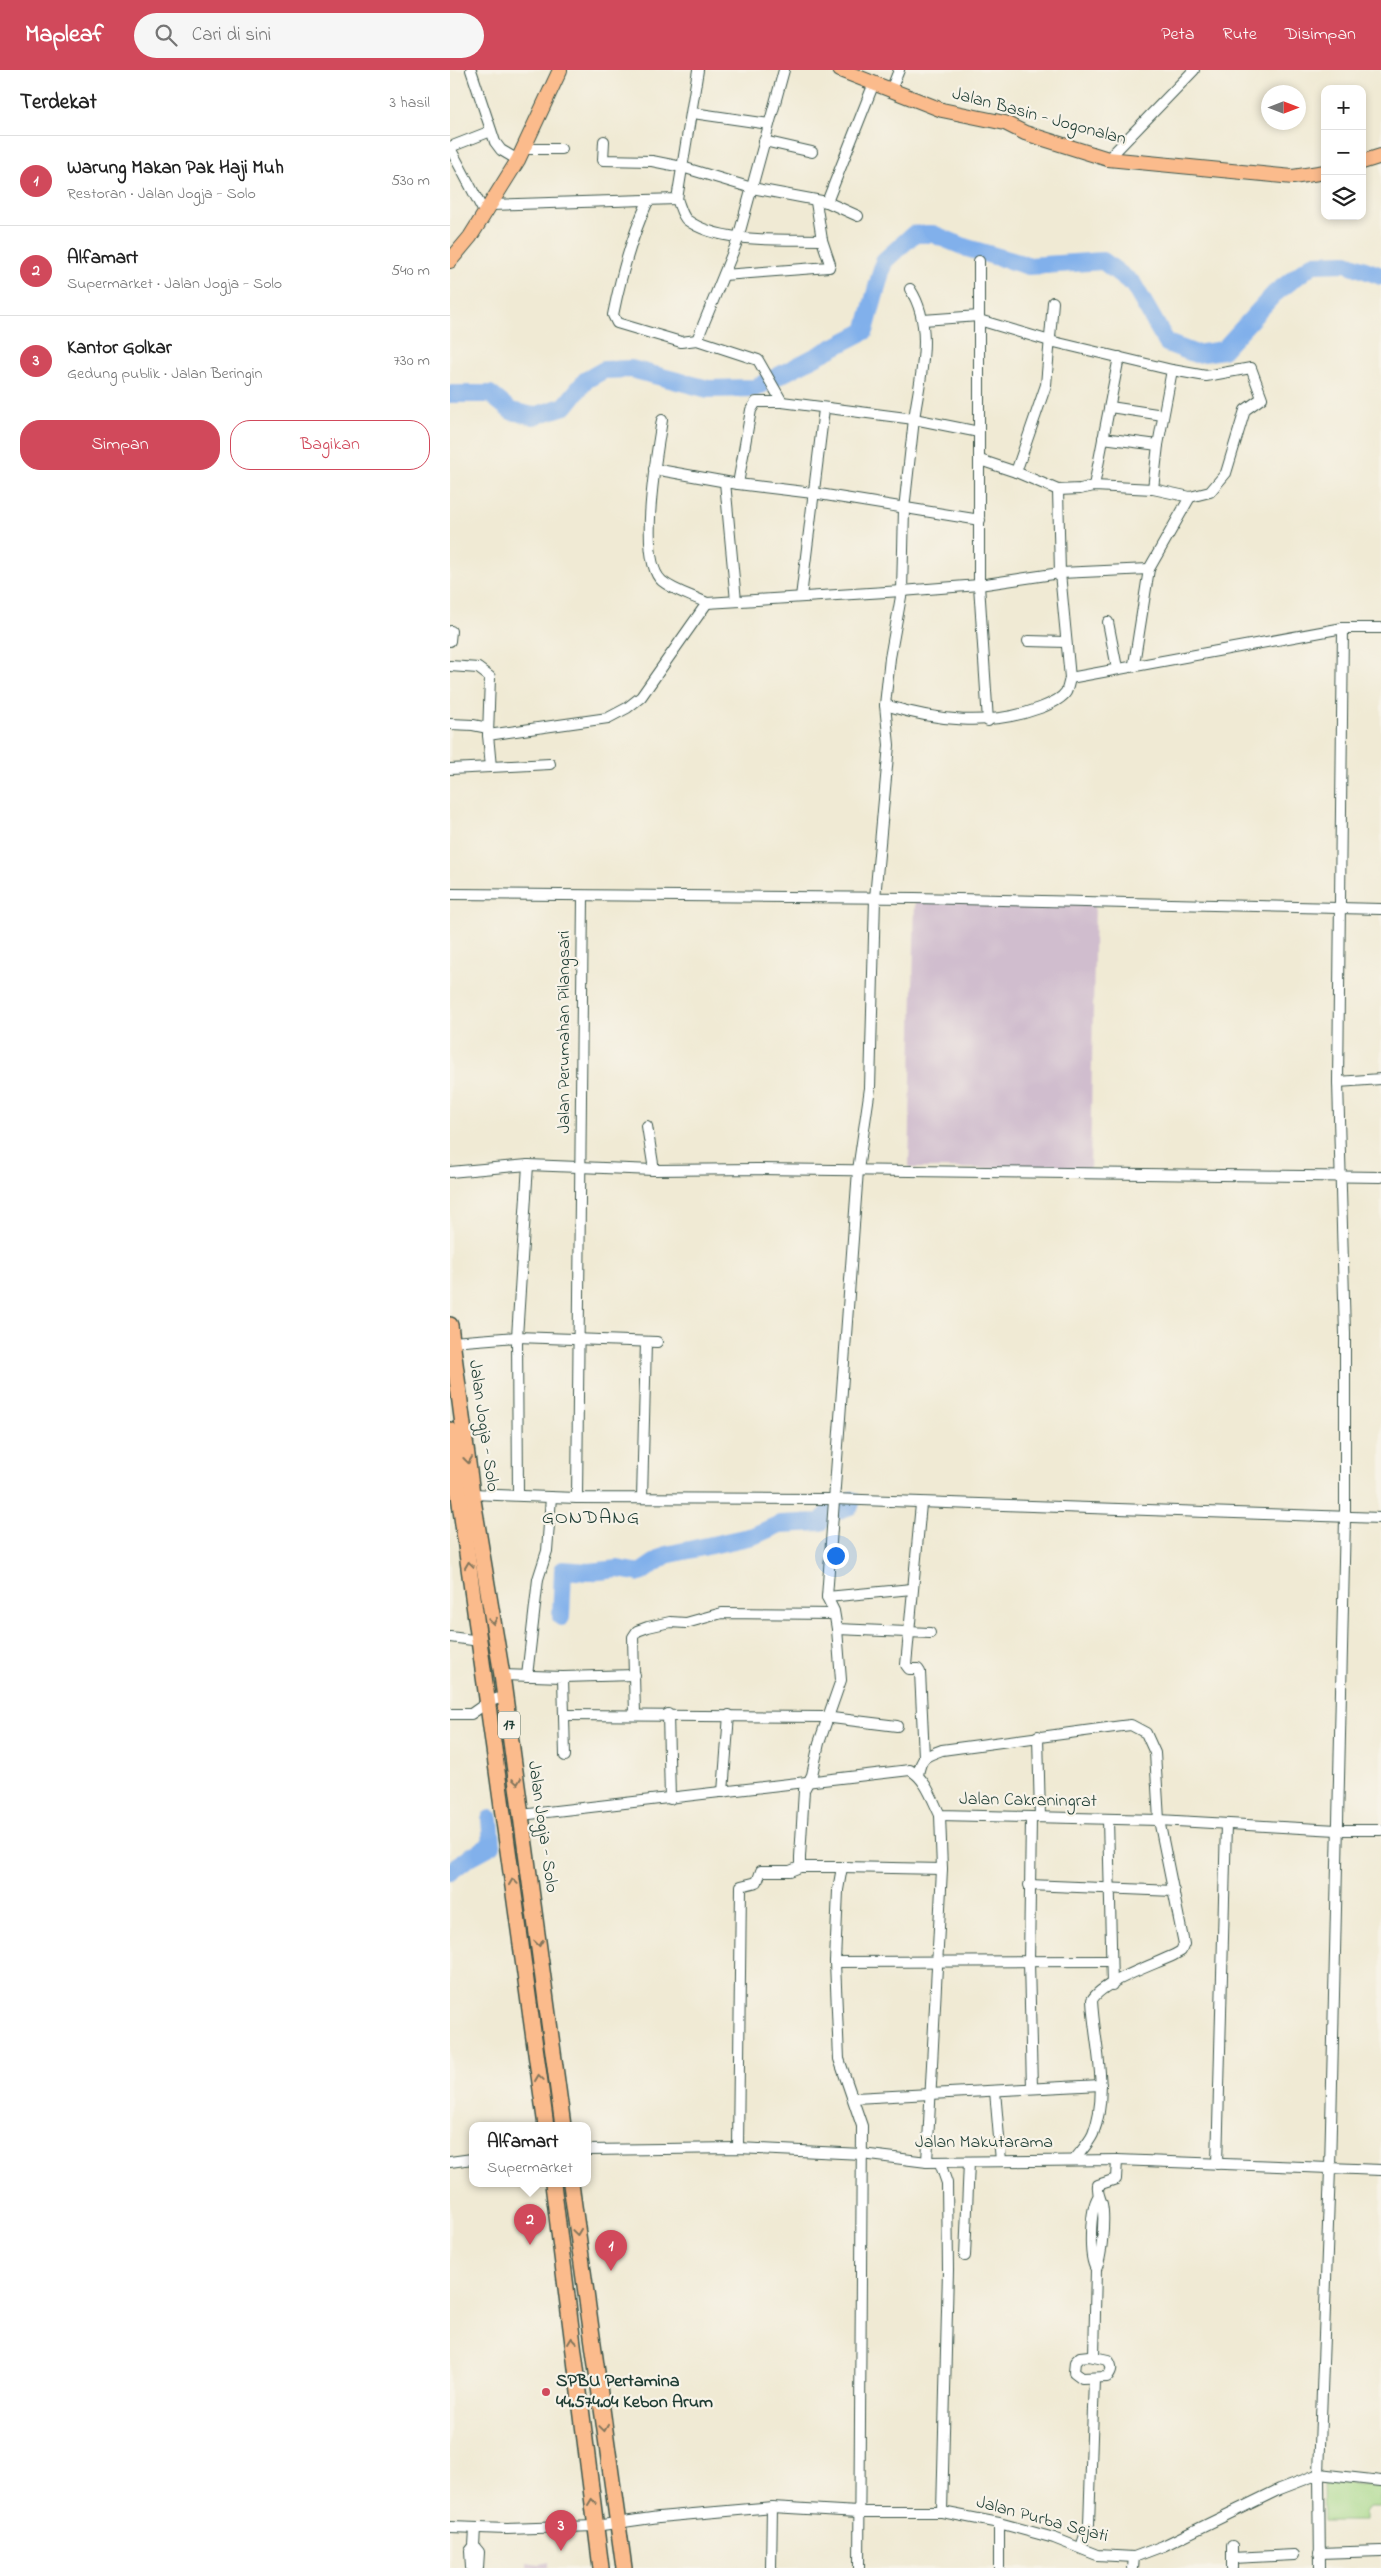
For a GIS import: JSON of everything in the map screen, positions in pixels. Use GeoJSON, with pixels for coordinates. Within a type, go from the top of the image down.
{"type":"FeatureCollection","features":[{"type":"Feature","properties":{"kind":"highway","name":"Jalan Jogja - Solo"},"geometry":{"type":"LineString","coordinates":[[450,1325],[461,1498],[502,1675],[562,2122]]}},
{"type":"Feature","properties":{"kind":"highway","name":"Jalan Jogja - Solo"},"geometry":{"type":"LineString","coordinates":[[450,1430],[461,1498],[545,2122]]}},
{"type":"Feature","properties":{"kind":"highway"},"geometry":{"type":"LineString","coordinates":[[553,2187],[601,2568]]}},
{"type":"Feature","properties":{"kind":"highway"},"geometry":{"type":"LineString","coordinates":[[571,2187],[624,2568]]}},
{"type":"Feature","properties":{"kind":"main road"},"geometry":{"type":"LineString","coordinates":[[451,257],[470,237],[490,208],[521,155],[560,70]]}},
{"type":"Feature","properties":{"kind":"main road","name":"Jalan Basin - Jogonalan"},"geometry":{"type":"LineString","coordinates":[[840,70],[942,110],[1005,123],[1025,133],[1108,159],[1293,177],[1321,173]]}},
{"type":"Feature","properties":{"kind":"main road"},"geometry":{"type":"LineString","coordinates":[[1366,161],[1381,156]]}},
{"type":"Feature","properties":{"kind":"street"},"geometry":{"type":"LineString","coordinates":[[471,70],[491,130],[501,150],[521,155],[561,149]]}},
{"type":"Feature","properties":{"kind":"street"},"geometry":{"type":"LineString","coordinates":[[698,70],[693,113],[677,200],[685,218],[696,225],[739,237],[822,240]]}},
{"type":"Feature","properties":{"kind":"street"},"geometry":{"type":"LineString","coordinates":[[697,340],[739,237],[784,70]]}},
{"type":"Feature","properties":{"kind":"street"},"geometry":{"type":"LineString","coordinates":[[1108,159],[1194,70]]}},
{"type":"Feature","properties":{"kind":"street"},"geometry":{"type":"LineString","coordinates":[[891,89],[898,73]]}},
{"type":"Feature","properties":{"kind":"street"},"geometry":{"type":"LineString","coordinates":[[724,275],[824,269],[830,264],[822,240],[822,202],[874,84]]}},
{"type":"Feature","properties":{"kind":"street"},"geometry":{"type":"LineString","coordinates":[[693,113],[769,124]]}},
{"type":"Feature","properties":{"kind":"street"},"geometry":{"type":"LineString","coordinates":[[491,130],[450,148],[490,208],[677,200]]}},
{"type":"Feature","properties":{"kind":"street"},"geometry":{"type":"LineString","coordinates":[[604,141],[603,160],[652,161],[682,166],[752,188],[822,202],[858,216]]}},
{"type":"Feature","properties":{"kind":"street"},"geometry":{"type":"LineString","coordinates":[[764,141],[812,152]]}},
{"type":"Feature","properties":{"kind":"street"},"geometry":{"type":"LineString","coordinates":[[648,201],[633,234],[622,270],[612,315],[614,320],[617,323],[681,342],[697,340],[750,356],[763,366],[780,397]]}},
{"type":"Feature","properties":{"kind":"street"},"geometry":{"type":"LineString","coordinates":[[979,261],[979,585],[988,721]]}},
{"type":"Feature","properties":{"kind":"street"},"geometry":{"type":"LineString","coordinates":[[800,1866],[803,1795],[841,1680],[837,1629],[834,1614],[827,1597],[858,1170],[870,1088],[875,898],[889,745],[885,706],[890,658],[902,591],[904,509],[923,358],[923,320],[918,302],[910,289]]}},
{"type":"Feature","properties":{"kind":"street"},"geometry":{"type":"LineString","coordinates":[[1016,472],[1046,385],[1053,302]]}},
{"type":"Feature","properties":{"kind":"street"},"geometry":{"type":"LineString","coordinates":[[923,320],[979,318],[1050,341],[1172,370],[1206,376],[1251,368],[1262,398],[1245,410],[1226,473],[1210,492],[1190,497],[1153,489],[1094,486],[1058,490],[1016,472],[980,460]]}},
{"type":"Feature","properties":{"kind":"street"},"geometry":{"type":"LineString","coordinates":[[1094,486],[1118,357]]}},
{"type":"Feature","properties":{"kind":"street"},"geometry":{"type":"LineString","coordinates":[[1153,489],[1158,445],[1172,370]]}},
{"type":"Feature","properties":{"kind":"street"},"geometry":{"type":"LineString","coordinates":[[738,484],[751,410],[756,402],[780,397],[824,409],[914,419],[979,432]]}},
{"type":"Feature","properties":{"kind":"street"},"geometry":{"type":"LineString","coordinates":[[1110,407],[1163,415]]}},
{"type":"Feature","properties":{"kind":"street"},"geometry":{"type":"LineString","coordinates":[[801,597],[824,409]]}},
{"type":"Feature","properties":{"kind":"street"},"geometry":{"type":"LineString","coordinates":[[662,420],[654,469],[649,542],[652,566],[662,581],[707,603],[902,591],[979,585],[1060,573],[1149,569]]}},
{"type":"Feature","properties":{"kind":"street"},"geometry":{"type":"LineString","coordinates":[[1104,438],[1158,445]]}},
{"type":"Feature","properties":{"kind":"street"},"geometry":{"type":"LineString","coordinates":[[654,469],[725,482],[813,493],[980,520]]}},
{"type":"Feature","properties":{"kind":"street"},"geometry":{"type":"LineString","coordinates":[[725,482],[736,601]]}},
{"type":"Feature","properties":{"kind":"street"},"geometry":{"type":"LineString","coordinates":[[885,706],[941,719],[988,721],[1023,714],[1050,704],[1065,694],[1070,678],[1060,573],[1058,490]]}},
{"type":"Feature","properties":{"kind":"street"},"geometry":{"type":"LineString","coordinates":[[1134,664],[1149,569],[1190,497]]}},
{"type":"Feature","properties":{"kind":"street"},"geometry":{"type":"LineString","coordinates":[[450,724],[471,724],[488,732],[608,718],[628,708],[650,686],[707,603]]}},
{"type":"Feature","properties":{"kind":"street"},"geometry":{"type":"LineString","coordinates":[[1108,622],[1116,668]]}},
{"type":"Feature","properties":{"kind":"street"},"geometry":{"type":"LineString","coordinates":[[1320,2568],[1319,2474],[1330,2169],[1345,1518],[1345,1334],[1338,1082],[1343,628]]}},
{"type":"Feature","properties":{"kind":"street"},"geometry":{"type":"LineString","coordinates":[[1070,678],[1134,664],[1343,628],[1381,628]]}},
{"type":"Feature","properties":{"kind":"street"},"geometry":{"type":"LineString","coordinates":[[1028,642],[1066,642]]}},
{"type":"Feature","properties":{"kind":"street"},"geometry":{"type":"LineString","coordinates":[[450,666],[478,668],[490,677],[488,732],[491,767]]}},
{"type":"Feature","properties":{"kind":"street"},"geometry":{"type":"LineString","coordinates":[[450,769],[550,764]]}},
{"type":"Feature","properties":{"kind":"street"},"geometry":{"type":"LineString","coordinates":[[450,894],[875,898],[1381,910]]}},
{"type":"Feature","properties":{"kind":"street","name":"Jalan Perumahan Pilangsari"},"geometry":{"type":"LineString","coordinates":[[577,1498],[577,1340],[581,1169],[583,896]]}},
{"type":"Feature","properties":{"kind":"street"},"geometry":{"type":"LineString","coordinates":[[1338,1082],[1381,1079]]}},
{"type":"Feature","properties":{"kind":"street"},"geometry":{"type":"LineString","coordinates":[[647,1126],[654,1170]]}},
{"type":"Feature","properties":{"kind":"street"},"geometry":{"type":"LineString","coordinates":[[518,1495],[517,1337],[528,1165]]}},
{"type":"Feature","properties":{"kind":"street"},"geometry":{"type":"LineString","coordinates":[[450,1172],[528,1165],[581,1169],[858,1170],[1381,1177]]}},
{"type":"Feature","properties":{"kind":"street"},"geometry":{"type":"LineString","coordinates":[[452,1342],[517,1337],[657,1342]]}},
{"type":"Feature","properties":{"kind":"street"},"geometry":{"type":"LineString","coordinates":[[642,1498],[646,1342]]}},
{"type":"Feature","properties":{"kind":"street"},"geometry":{"type":"LineString","coordinates":[[461,1498],[518,1495],[577,1498],[833,1499],[921,1504],[1381,1518]]}},
{"type":"Feature","properties":{"kind":"street"},"geometry":{"type":"LineString","coordinates":[[527,1676],[538,1579],[547,1551],[551,1497]]}},
{"type":"Feature","properties":{"kind":"street"},"geometry":{"type":"LineString","coordinates":[[522,1815],[808,1783],[829,1778],[887,1772],[910,1770],[918,1775],[921,1760],[924,1756],[920,1672],[918,1669],[909,1669],[906,1665],[921,1504]]}},
{"type":"Feature","properties":{"kind":"street"},"geometry":{"type":"LineString","coordinates":[[827,1597],[912,1589]]}},
{"type":"Feature","properties":{"kind":"street"},"geometry":{"type":"LineString","coordinates":[[635,1714],[633,1637],[637,1631],[670,1622],[686,1623],[722,1613],[834,1614]]}},
{"type":"Feature","properties":{"kind":"street"},"geometry":{"type":"LineString","coordinates":[[837,1629],[930,1632]]}},
{"type":"Feature","properties":{"kind":"street"},"geometry":{"type":"LineString","coordinates":[[450,1636],[480,1641]]}},
{"type":"Feature","properties":{"kind":"street"},"geometry":{"type":"LineString","coordinates":[[502,1675],[563,1677],[635,1675]]}},
{"type":"Feature","properties":{"kind":"street"},"geometry":{"type":"LineString","coordinates":[[563,1677],[565,1756]]}},
{"type":"Feature","properties":{"kind":"street"},"geometry":{"type":"LineString","coordinates":[[450,1714],[471,1714],[488,1702],[505,1696]]}},
{"type":"Feature","properties":{"kind":"street"},"geometry":{"type":"LineString","coordinates":[[564,1715],[668,1714],[829,1717],[897,1726]]}},
{"type":"Feature","properties":{"kind":"street"},"geometry":{"type":"LineString","coordinates":[[668,1714],[670,1798]]}},
{"type":"Feature","properties":{"kind":"street"},"geometry":{"type":"LineString","coordinates":[[723,1792],[728,1715]]}},
{"type":"Feature","properties":{"kind":"street"},"geometry":{"type":"LineString","coordinates":[[924,1756],[942,1750],[1132,1725],[1146,1733],[1155,1753],[1159,1820],[1184,1944],[1181,1951],[1112,1985],[1095,1995],[1092,2000],[1101,2085],[1097,2121],[1092,2136],[1075,2160]]}},
{"type":"Feature","properties":{"kind":"street"},"geometry":{"type":"LineString","coordinates":[[1032,2088],[1029,1962],[1030,1885],[1036,1817],[1038,1736]]}},
{"type":"Feature","properties":{"kind":"street","name":"Jalan Cakraningrat"},"geometry":{"type":"LineString","coordinates":[[918,1775],[940,1815],[1159,1820],[1338,1830],[1381,1830]]}},
{"type":"Feature","properties":{"kind":"street"},"geometry":{"type":"LineString","coordinates":[[927,2162],[942,1869],[940,1815]]}},
{"type":"Feature","properties":{"kind":"street"},"geometry":{"type":"LineString","coordinates":[[1108,1819],[1109,1961],[1112,1985]]}},
{"type":"Feature","properties":{"kind":"street"},"geometry":{"type":"LineString","coordinates":[[1217,2164],[1226,1824]]}},
{"type":"Feature","properties":{"kind":"street"},"geometry":{"type":"LineString","coordinates":[[738,2148],[741,1886],[756,1882],[761,1871],[790,1871],[800,1866],[942,1869]]}},
{"type":"Feature","properties":{"kind":"street"},"geometry":{"type":"LineString","coordinates":[[842,1867],[838,1890],[835,1962],[839,2059],[855,2098],[862,2126],[862,2399],[858,2512],[859,2568]]}},
{"type":"Feature","properties":{"kind":"street"},"geometry":{"type":"LineString","coordinates":[[1030,1885],[1174,1891]]}},
{"type":"Feature","properties":{"kind":"street"},"geometry":{"type":"LineString","coordinates":[[835,1962],[936,1960],[1109,1961]]}},
{"type":"Feature","properties":{"kind":"street"},"geometry":{"type":"LineString","coordinates":[[855,2098],[1101,2085]]}},
{"type":"Feature","properties":{"kind":"street"},"geometry":{"type":"LineString","coordinates":[[995,2091],[1002,2161]]}},
{"type":"Feature","properties":{"kind":"street","name":"Jalan Makutarama"},"geometry":{"type":"LineString","coordinates":[[591,2150],[738,2148],[862,2154],[940,2163],[1118,2160],[1381,2170]]}},
{"type":"Feature","properties":{"kind":"street"},"geometry":{"type":"LineString","coordinates":[[450,2162],[469,2159]]}},
{"type":"Feature","properties":{"kind":"street"},"geometry":{"type":"LineString","coordinates":[[1094,2356],[1096,2269],[1091,2254],[1098,2227],[1093,2204],[1098,2197],[1098,2185],[1116,2179],[1118,2160]]}},
{"type":"Feature","properties":{"kind":"street"},"geometry":{"type":"LineString","coordinates":[[965,2256],[969,2162]]}},
{"type":"Feature","properties":{"kind":"street"},"geometry":{"type":"LineString","coordinates":[[940,2163],[947,2183],[948,2270],[942,2512]]}},
{"type":"Feature","properties":{"kind":"street"},"geometry":{"type":"LineString","coordinates":[[1094,2356],[1108,2360],[1112,2365],[1111,2372],[1107,2377],[1094,2379],[1082,2378],[1074,2372],[1075,2362],[1080,2357],[1094,2356]]}},
{"type":"Feature","properties":{"kind":"street"},"geometry":{"type":"LineString","coordinates":[[1081,2547],[1089,2524],[1094,2379]]}},
{"type":"Feature","properties":{"kind":"street","name":"Jalan Purba Sejati"},"geometry":{"type":"LineString","coordinates":[[450,2528],[595,2526],[617,2522],[772,2507],[858,2512],[942,2512],[999,2523],[1081,2547],[1097,2555],[1134,2557],[1163,2546],[1280,2489],[1319,2474],[1381,2481]]}},
{"type":"Feature","properties":{"kind":"street"},"geometry":{"type":"LineString","coordinates":[[771,2568],[772,2507]]}},
{"type":"Feature","properties":{"kind":"street"},"geometry":{"type":"LineString","coordinates":[[999,2523],[999,2568]]}},
{"type":"Feature","properties":{"kind":"street"},"geometry":{"type":"LineString","coordinates":[[471,2568],[470,2551],[474,2546],[475,2528]]}},
{"type":"Feature","properties":{"kind":"street"},"geometry":{"type":"LineString","coordinates":[[474,2546],[479,2552],[478,2568]]}},
{"type":"Feature","properties":{"kind":"street"},"geometry":{"type":"LineString","coordinates":[[1232,2546],[1232,2563],[1294,2555]]}},
{"type":"Feature","properties":{"kind":"street"},"geometry":{"type":"LineString","coordinates":[[1319,2553],[1381,2551]]}},
{"type":"Feature","properties":{"kind":"street"},"geometry":{"type":"LineString","coordinates":[[1133,2568],[1134,2557]]}},
{"type":"Feature","properties":{"kind":"shaded area"},"geometry":{"type":"Polygon","coordinates":[[[915,898],[1095,903],[1090,1169],[909,1168],[915,898]]]}},
{"type":"Feature","properties":{"kind":"shaded area"},"geometry":{"type":"Polygon","coordinates":[[[527,2562],[539,2564],[549,2562],[549,2568],[527,2568],[527,2562]]]}},
{"type":"Feature","properties":{"kind":"green space"},"geometry":{"type":"Polygon","coordinates":[[[1323,2481],[1381,2488],[1381,2507],[1369,2507],[1365,2512],[1365,2521],[1324,2521],[1323,2481]]]}},
{"type":"Feature","properties":{"kind":"waterway"},"geometry":{"type":"LineString","coordinates":[[450,394],[490,394],[511,411],[534,416],[565,406],[586,380],[604,370],[631,369],[708,389],[755,388],[865,331],[884,261],[914,234],[933,234],[967,248],[1029,266],[1103,261],[1133,284],[1167,343],[1196,354],[1223,350],[1274,294],[1313,264],[1346,263],[1381,276]]}},
{"type":"Feature","properties":{"kind":"waterway"},"geometry":{"type":"LineString","coordinates":[[561,1617],[563,1570],[589,1572],[618,1569],[640,1573],[666,1555],[753,1536],[780,1524],[821,1522],[828,1514],[850,1506],[852,1500]]}},
{"type":"Feature","properties":{"kind":"waterway"},"geometry":{"type":"LineString","coordinates":[[450,1872],[468,1858],[492,1845],[490,1819]]}},
{"type":"Feature","properties":{"kind":"place","name":"Alfamart"},"geometry":{"type":"Point","coordinates":[530,2245]}},
{"type":"Feature","properties":{"kind":"place","name":"Warung Makan Pak Haji Muh"},"geometry":{"type":"Point","coordinates":[611,2271]}},
{"type":"Feature","properties":{"kind":"place","name":"SPBU Pertamina 44.574.04 Kebon Arum"},"geometry":{"type":"Point","coordinates":[546,2392]}},
{"type":"Feature","properties":{"kind":"place","name":"Kantor Golkar"},"geometry":{"type":"Point","coordinates":[561,2551]}},
{"type":"Feature","properties":{"kind":"district","name":"GONDANG"},"geometry":{"type":"Point","coordinates":[591,1518]}}]}
